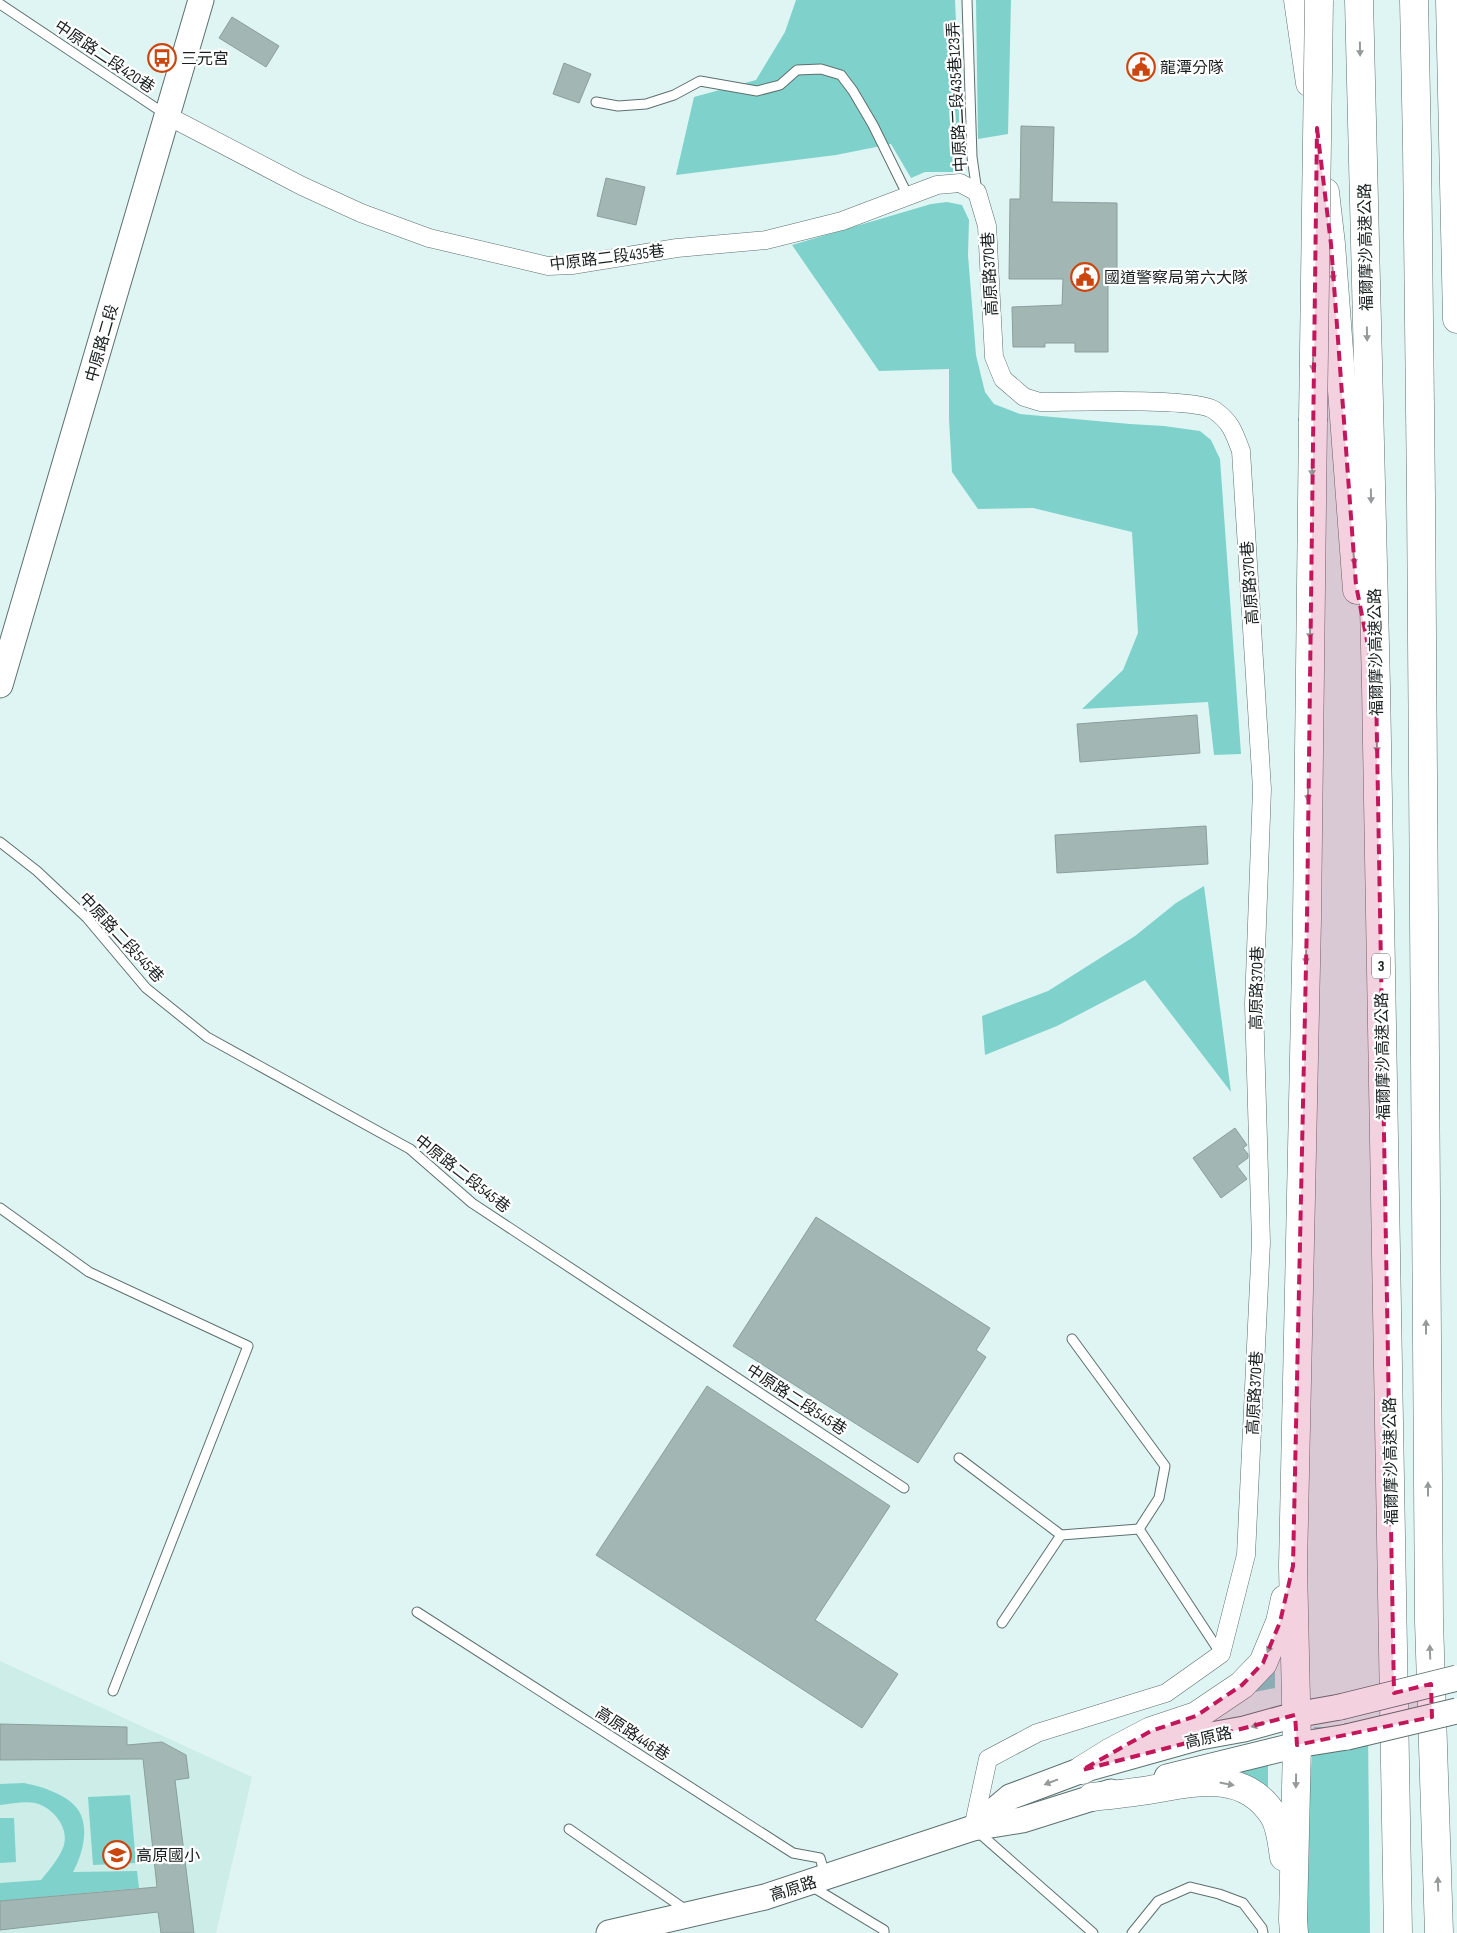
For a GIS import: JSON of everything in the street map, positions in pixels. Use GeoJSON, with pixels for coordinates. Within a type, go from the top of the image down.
{"type":"FeatureCollection","features":[{"type":"Feature","properties":{"kind":"highway"},"geometry":{"type":"LineString","coordinates":[[1298,0],[1331,244],[1356,585],[1376,686]]}},
{"type":"Feature","properties":{"kind":"highway"},"geometry":{"type":"LineString","coordinates":[[1294,1926],[1297,1745],[1293,1566],[1307,919],[1319,0]]}},
{"type":"Feature","properties":{"kind":"highway","name":"福爾摩沙高速公路"},"geometry":{"type":"LineString","coordinates":[[1359,0],[1376,686],[1398,1933]]}},
{"type":"Feature","properties":{"kind":"highway"},"geometry":{"type":"LineString","coordinates":[[1414,0],[1421,496],[1429,1621],[1439,1933]]}},
{"type":"Feature","properties":{"kind":"highway"},"geometry":{"type":"LineString","coordinates":[[1450,0],[1457,319]]}},
{"type":"Feature","properties":{"kind":"highway"},"geometry":{"type":"LineString","coordinates":[[1082,1770],[1151,1731],[1196,1716],[1242,1685],[1263,1663],[1280,1622],[1293,1566]]}},
{"type":"Feature","properties":{"kind":"highway"},"geometry":{"type":"LineString","coordinates":[[1092,1797],[1186,1783],[1213,1781],[1249,1790],[1258,1797],[1275,1817],[1281,1839],[1286,1895],[1294,1926]]}},
{"type":"Feature","properties":{"kind":"street","name":"中原路二段"},"geometry":{"type":"LineString","coordinates":[[0,685],[201,0]]}},
{"type":"Feature","properties":{"kind":"street","name":"中原路二段435巷"},"geometry":{"type":"LineString","coordinates":[[168,116],[302,186],[361,213],[429,238],[548,266],[572,265],[677,248],[766,240],[842,221],[936,185],[960,183],[977,192]]}},
{"type":"Feature","properties":{"kind":"street","name":"高原路370巷"},"geometry":{"type":"LineString","coordinates":[[977,192],[987,226],[994,357],[1003,379],[1024,398],[1040,402],[1184,402],[1213,409],[1230,423],[1241,451],[1262,789],[1254,1004],[1261,1242],[1246,1555],[1221,1654]]}},
{"type":"Feature","properties":{"kind":"street"},"geometry":{"type":"LineString","coordinates":[[973,1828],[988,1759],[1038,1733],[1166,1693],[1221,1654]]}},
{"type":"Feature","properties":{"kind":"street","name":"高原路"},"geometry":{"type":"LineString","coordinates":[[973,1828],[1010,1797],[1082,1770],[1200,1738],[1244,1729],[1295,1714],[1340,1707],[1457,1678]]}},
{"type":"Feature","properties":{"kind":"street","name":"高原路"},"geometry":{"type":"LineString","coordinates":[[609,1933],[765,1897],[973,1828],[1022,1820],[1092,1797],[1297,1745],[1347,1737],[1457,1711]]}},
{"type":"Feature","properties":{"kind":"lane","name":"中原路二段435巷123弄"},"geometry":{"type":"LineString","coordinates":[[967,0],[972,158],[977,192]]}},
{"type":"Feature","properties":{"kind":"lane","name":"中原路二段420巷"},"geometry":{"type":"LineString","coordinates":[[0,4],[168,116]]}},
{"type":"Feature","properties":{"kind":"lane"},"geometry":{"type":"LineString","coordinates":[[596,102],[618,106],[646,104],[674,95],[700,80],[757,91],[780,85],[797,70],[821,69],[841,75],[854,91],[873,125],[908,196]]}},
{"type":"Feature","properties":{"kind":"lane","name":"中原路二段545巷"},"geometry":{"type":"LineString","coordinates":[[0,842],[37,871],[87,918],[146,988],[207,1037],[410,1150],[472,1203],[904,1488]]}},
{"type":"Feature","properties":{"kind":"lane"},"geometry":{"type":"LineString","coordinates":[[0,1208],[89,1272],[248,1346],[113,1691]]}},
{"type":"Feature","properties":{"kind":"lane"},"geometry":{"type":"LineString","coordinates":[[1072,1339],[1165,1466],[1160,1498],[1139,1529]]}},
{"type":"Feature","properties":{"kind":"lane"},"geometry":{"type":"LineString","coordinates":[[959,1458],[1062,1535],[1139,1529]]}},
{"type":"Feature","properties":{"kind":"lane"},"geometry":{"type":"LineString","coordinates":[[1139,1529],[1221,1654]]}},
{"type":"Feature","properties":{"kind":"lane"},"geometry":{"type":"LineString","coordinates":[[1002,1623],[1062,1535]]}},
{"type":"Feature","properties":{"kind":"lane","name":"高原路446巷"},"geometry":{"type":"LineString","coordinates":[[417,1612],[793,1853],[820,1858],[816,1880]]}},
{"type":"Feature","properties":{"kind":"lane"},"geometry":{"type":"LineString","coordinates":[[973,1828],[1093,1933]]}},
{"type":"Feature","properties":{"kind":"lane"},"geometry":{"type":"LineString","coordinates":[[569,1829],[693,1914]]}},
{"type":"Feature","properties":{"kind":"lane"},"geometry":{"type":"LineString","coordinates":[[816,1880],[884,1930],[884,1933]]}},
{"type":"Feature","properties":{"kind":"lane"},"geometry":{"type":"LineString","coordinates":[[1132,1933],[1158,1901],[1190,1887],[1219,1894],[1242,1903],[1262,1928],[1263,1933]]}},
{"type":"Feature","properties":{"kind":"highlighted area"},"geometry":{"type":"Polygon","coordinates":[[[1317,128],[1331,244],[1356,585],[1376,686],[1394,1693],[1431,1684],[1432,1717],[1297,1745],[1295,1715],[1082,1770],[1151,1731],[1196,1716],[1242,1685],[1263,1663],[1280,1622],[1293,1566],[1307,919],[1317,128]]]}},
{"type":"Feature","properties":{"kind":"shaded area"},"geometry":{"type":"Polygon","coordinates":[[[796,0],[955,0],[963,172],[925,172],[911,178],[891,144],[836,155],[676,175],[694,97],[756,80],[785,32],[796,0]]]}},
{"type":"Feature","properties":{"kind":"shaded area"},"geometry":{"type":"Polygon","coordinates":[[[976,0],[1011,0],[1008,134],[978,139],[976,0]]]}},
{"type":"Feature","properties":{"kind":"shaded area"},"geometry":{"type":"Polygon","coordinates":[[[947,202],[962,205],[969,220],[968,255],[976,355],[985,392],[994,404],[1020,414],[1164,426],[1200,431],[1211,440],[1220,459],[1241,754],[1214,755],[1208,702],[1082,709],[1123,670],[1138,633],[1132,532],[1033,508],[978,509],[952,472],[949,369],[879,371],[792,245],[931,204],[947,202]]]}},
{"type":"Feature","properties":{"kind":"shaded area"},"geometry":{"type":"Polygon","coordinates":[[[1204,886],[1231,1092],[1145,980],[1057,1026],[985,1055],[982,1016],[1048,991],[1135,936],[1176,903],[1204,886]]]}},
{"type":"Feature","properties":{"kind":"shaded area","name":"高原國小"},"geometry":{"type":"Polygon","coordinates":[[[0,1661],[252,1777],[216,1933],[0,1933],[0,1661]]]}},
{"type":"Feature","properties":{"kind":"shaded area"},"geometry":{"type":"Polygon","coordinates":[[[1275,1661],[1275,1688],[1240,1695],[1275,1661]]]}},
{"type":"Feature","properties":{"kind":"shaded area"},"geometry":{"type":"Polygon","coordinates":[[[1314,1727],[1368,1727],[1370,1933],[1305,1933],[1301,1909],[1314,1727]]]}},
{"type":"Feature","properties":{"kind":"shaded area"},"geometry":{"type":"Polygon","coordinates":[[[1268,1763],[1268,1794],[1256,1779],[1238,1771],[1268,1763]]]}},
{"type":"Feature","properties":{"kind":"shaded area"},"geometry":{"type":"Polygon","coordinates":[[[24,1783],[47,1789],[63,1797],[76,1807],[80,1813],[83,1820],[84,1835],[79,1859],[73,1872],[137,1871],[139,1888],[0,1901],[0,1883],[41,1880],[59,1857],[65,1841],[65,1834],[59,1820],[42,1805],[27,1802],[0,1805],[0,1784],[24,1783]]]}},
{"type":"Feature","properties":{"kind":"shaded area"},"geometry":{"type":"Polygon","coordinates":[[[130,1795],[136,1863],[93,1865],[88,1797],[130,1795]]]}},
{"type":"Feature","properties":{"kind":"shaded area"},"geometry":{"type":"Polygon","coordinates":[[[0,1818],[14,1818],[16,1862],[0,1863],[0,1818]]]}},
{"type":"Feature","properties":{"kind":"building"},"geometry":{"type":"Polygon","coordinates":[[[232,17],[279,46],[266,67],[219,38],[232,17]]]}},
{"type":"Feature","properties":{"kind":"building"},"geometry":{"type":"Polygon","coordinates":[[[564,63],[591,74],[579,103],[553,94],[564,63]]]}},
{"type":"Feature","properties":{"kind":"building","name":"國道警察局第六大隊"},"geometry":{"type":"Polygon","coordinates":[[[1021,126],[1054,127],[1052,202],[1117,203],[1117,274],[1108,274],[1108,352],[1075,352],[1075,343],[1045,343],[1045,347],[1013,347],[1012,307],[1062,305],[1063,279],[1009,279],[1010,199],[1020,199],[1021,126]]]}},
{"type":"Feature","properties":{"kind":"building"},"geometry":{"type":"Polygon","coordinates":[[[606,178],[645,187],[636,225],[597,216],[606,178]]]}},
{"type":"Feature","properties":{"kind":"building"},"geometry":{"type":"Polygon","coordinates":[[[1197,715],[1200,753],[1080,762],[1077,724],[1197,715]]]}},
{"type":"Feature","properties":{"kind":"building"},"geometry":{"type":"Polygon","coordinates":[[[1206,826],[1208,864],[1057,873],[1055,835],[1206,826]]]}},
{"type":"Feature","properties":{"kind":"building"},"geometry":{"type":"Polygon","coordinates":[[[1235,1128],[1247,1145],[1243,1148],[1248,1154],[1248,1158],[1237,1166],[1247,1179],[1221,1198],[1193,1158],[1235,1128]]]}},
{"type":"Feature","properties":{"kind":"building"},"geometry":{"type":"Polygon","coordinates":[[[816,1217],[990,1328],[976,1350],[986,1357],[918,1463],[733,1346],[816,1217]]]}},
{"type":"Feature","properties":{"kind":"building"},"geometry":{"type":"Polygon","coordinates":[[[707,1386],[890,1506],[815,1620],[898,1674],[862,1728],[596,1555],[707,1386]]]}},
{"type":"Feature","properties":{"kind":"building"},"geometry":{"type":"Polygon","coordinates":[[[0,1724],[127,1727],[127,1745],[162,1742],[186,1755],[189,1778],[175,1780],[194,1933],[161,1933],[158,1912],[0,1930],[0,1901],[157,1887],[143,1759],[0,1760],[0,1724]]]}},
{"type":"Feature","properties":{"kind":"place","name":"三元宮"},"geometry":{"type":"Point","coordinates":[162,58]}},
{"type":"Feature","properties":{"kind":"place","name":"龍潭分隊"},"geometry":{"type":"Point","coordinates":[1141,67]}},
{"type":"Feature","properties":{"kind":"place","name":"國道警察局第六大隊"},"geometry":{"type":"Point","coordinates":[1085,277]}},
{"type":"Feature","properties":{"kind":"place","name":"高原國小"},"geometry":{"type":"Point","coordinates":[117,1855]}}]}
